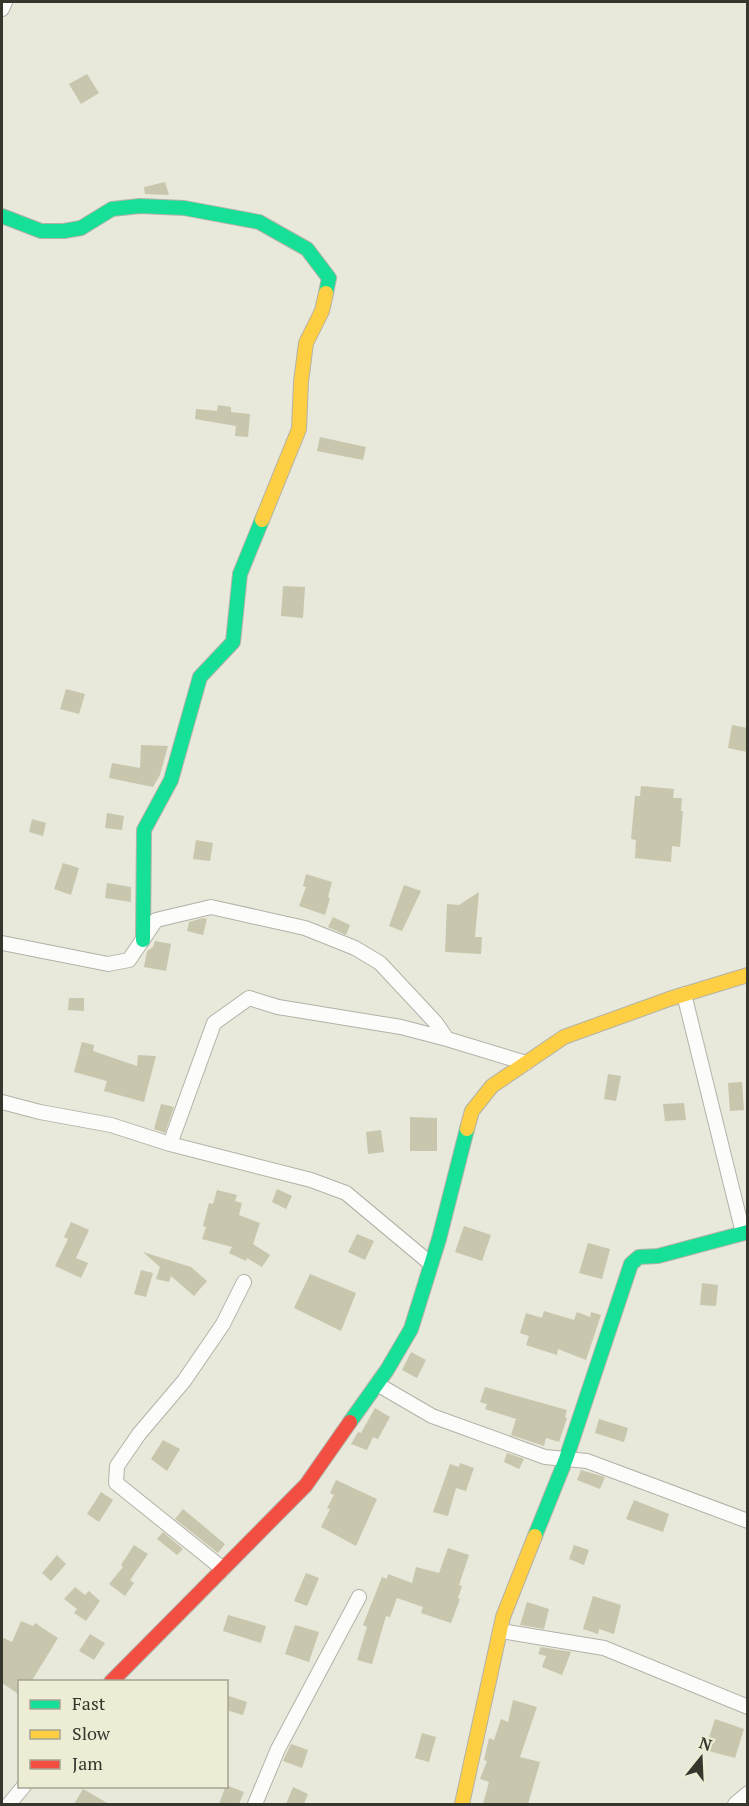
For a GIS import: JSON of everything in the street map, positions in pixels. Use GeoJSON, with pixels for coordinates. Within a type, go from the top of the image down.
{"type":"FeatureCollection","features":[{"type":"Feature","properties":{"kind":"street"},"geometry":{"type":"LineString","coordinates":[[2,9],[5,2]]}},
{"type":"Feature","properties":{"kind":"street"},"geometry":{"type":"LineString","coordinates":[[2,216],[41,231],[81,228],[112,209],[140,206],[184,208],[259,222],[307,249],[329,278],[322,311],[306,343],[301,382],[299,429],[240,574],[233,642],[200,677],[171,780],[144,831],[143,939]]}},
{"type":"Feature","properties":{"kind":"street"},"geometry":{"type":"LineString","coordinates":[[2,943],[108,964],[129,960],[156,920],[211,907],[305,928],[355,948],[380,963],[436,1023],[447,1039]]}},
{"type":"Feature","properties":{"kind":"street"},"geometry":{"type":"LineString","coordinates":[[113,1680],[306,1485],[377,1384],[411,1329],[472,1111],[492,1086],[564,1037],[684,994],[747,975]]}},
{"type":"Feature","properties":{"kind":"street"},"geometry":{"type":"LineString","coordinates":[[462,1804],[503,1617],[566,1459],[631,1264],[639,1257],[658,1256],[745,1233],[684,994]]}},
{"type":"Feature","properties":{"kind":"street"},"geometry":{"type":"LineString","coordinates":[[170,1144],[214,1023],[249,998],[278,1007],[401,1027],[526,1063]]}},
{"type":"Feature","properties":{"kind":"street"},"geometry":{"type":"LineString","coordinates":[[2,1102],[40,1112],[111,1125],[170,1144],[311,1180],[345,1193],[431,1264]]}},
{"type":"Feature","properties":{"kind":"street"},"geometry":{"type":"LineString","coordinates":[[223,1569],[116,1483],[117,1466],[139,1434],[184,1381],[223,1324],[244,1282]]}},
{"type":"Feature","properties":{"kind":"street"},"geometry":{"type":"LineString","coordinates":[[377,1384],[432,1416],[545,1457],[587,1461],[747,1521]]}},
{"type":"Feature","properties":{"kind":"street"},"geometry":{"type":"LineString","coordinates":[[255,1804],[278,1749],[359,1597]]}},
{"type":"Feature","properties":{"kind":"street"},"geometry":{"type":"LineString","coordinates":[[501,1631],[604,1648],[747,1707]]}},
{"type":"Feature","properties":{"kind":"street"},"geometry":{"type":"LineString","coordinates":[[9,1804],[22,1788]]}},
{"type":"Feature","properties":{"kind":"street"},"geometry":{"type":"LineString","coordinates":[[735,1804],[747,1793]]}},
{"type":"Feature","properties":{"kind":"building"},"geometry":{"type":"Polygon","coordinates":[[[87,74],[99,93],[81,104],[69,84],[87,74]]]}},
{"type":"Feature","properties":{"kind":"building"},"geometry":{"type":"Polygon","coordinates":[[[165,182],[169,195],[145,194],[144,187],[165,182]]]}},
{"type":"Feature","properties":{"kind":"building"},"geometry":{"type":"Polygon","coordinates":[[[218,405],[231,407],[231,412],[250,414],[248,437],[235,436],[236,426],[195,419],[196,409],[217,411],[218,405]]]}},
{"type":"Feature","properties":{"kind":"building"},"geometry":{"type":"Polygon","coordinates":[[[320,437],[366,447],[363,460],[317,451],[320,437]]]}},
{"type":"Feature","properties":{"kind":"building"},"geometry":{"type":"Polygon","coordinates":[[[283,586],[305,587],[303,618],[281,616],[283,586]]]}},
{"type":"Feature","properties":{"kind":"building"},"geometry":{"type":"Polygon","coordinates":[[[66,689],[85,694],[79,714],[60,709],[66,689]]]}},
{"type":"Feature","properties":{"kind":"building"},"geometry":{"type":"Polygon","coordinates":[[[732,725],[747,728],[747,752],[728,748],[732,725]]]}},
{"type":"Feature","properties":{"kind":"building"},"geometry":{"type":"Polygon","coordinates":[[[141,745],[168,746],[160,775],[153,787],[109,778],[112,763],[140,768],[141,745]]]}},
{"type":"Feature","properties":{"kind":"building"},"geometry":{"type":"Polygon","coordinates":[[[641,786],[674,789],[673,798],[682,798],[680,847],[672,846],[671,862],[635,858],[636,840],[631,839],[635,796],[640,796],[641,786]]]}},
{"type":"Feature","properties":{"kind":"building"},"geometry":{"type":"Polygon","coordinates":[[[107,813],[124,816],[122,830],[105,828],[107,813]]]}},
{"type":"Feature","properties":{"kind":"building"},"geometry":{"type":"Polygon","coordinates":[[[32,819],[46,823],[43,836],[29,832],[32,819]]]}},
{"type":"Feature","properties":{"kind":"building"},"geometry":{"type":"Polygon","coordinates":[[[196,840],[213,843],[210,861],[193,859],[196,840]]]}},
{"type":"Feature","properties":{"kind":"building"},"geometry":{"type":"Polygon","coordinates":[[[63,863],[79,868],[71,895],[54,889],[63,863]]]}},
{"type":"Feature","properties":{"kind":"building"},"geometry":{"type":"Polygon","coordinates":[[[306,874],[332,882],[325,915],[299,906],[306,887],[303,886],[306,874]]]}},
{"type":"Feature","properties":{"kind":"building"},"geometry":{"type":"Polygon","coordinates":[[[107,883],[131,887],[131,902],[105,898],[107,883]]]}},
{"type":"Feature","properties":{"kind":"building"},"geometry":{"type":"Polygon","coordinates":[[[404,885],[421,891],[402,931],[389,926],[404,885]]]}},
{"type":"Feature","properties":{"kind":"building"},"geometry":{"type":"Polygon","coordinates":[[[479,892],[475,937],[482,937],[481,954],[445,952],[447,904],[459,905],[479,892]]]}},
{"type":"Feature","properties":{"kind":"building"},"geometry":{"type":"Polygon","coordinates":[[[333,917],[350,925],[346,935],[328,927],[333,917]]]}},
{"type":"Feature","properties":{"kind":"building"},"geometry":{"type":"Polygon","coordinates":[[[207,919],[203,935],[187,931],[189,922],[207,919]]]}},
{"type":"Feature","properties":{"kind":"building"},"geometry":{"type":"Polygon","coordinates":[[[155,941],[171,944],[166,971],[144,967],[147,951],[153,947],[155,941]]]}},
{"type":"Feature","properties":{"kind":"building"},"geometry":{"type":"Polygon","coordinates":[[[69,998],[84,998],[84,1011],[68,1010],[69,998]]]}},
{"type":"Feature","properties":{"kind":"building"},"geometry":{"type":"Polygon","coordinates":[[[82,1042],[94,1045],[93,1051],[137,1066],[138,1055],[156,1056],[144,1102],[104,1091],[107,1081],[74,1072],[82,1042]]]}},
{"type":"Feature","properties":{"kind":"building"},"geometry":{"type":"Polygon","coordinates":[[[608,1074],[621,1076],[616,1101],[604,1099],[608,1074]]]}},
{"type":"Feature","properties":{"kind":"building"},"geometry":{"type":"Polygon","coordinates":[[[742,1082],[744,1110],[730,1111],[728,1083],[742,1082]]]}},
{"type":"Feature","properties":{"kind":"building"},"geometry":{"type":"Polygon","coordinates":[[[684,1103],[686,1120],[665,1121],[663,1104],[684,1103]]]}},
{"type":"Feature","properties":{"kind":"building"},"geometry":{"type":"Polygon","coordinates":[[[161,1104],[174,1107],[165,1133],[154,1129],[161,1104]]]}},
{"type":"Feature","properties":{"kind":"building"},"geometry":{"type":"Polygon","coordinates":[[[410,1117],[437,1118],[437,1151],[410,1151],[410,1117]]]}},
{"type":"Feature","properties":{"kind":"building"},"geometry":{"type":"Polygon","coordinates":[[[381,1130],[384,1152],[368,1154],[366,1132],[381,1130]]]}},
{"type":"Feature","properties":{"kind":"building"},"geometry":{"type":"Polygon","coordinates":[[[277,1189],[292,1196],[286,1209],[272,1202],[277,1189]]]}},
{"type":"Feature","properties":{"kind":"building"},"geometry":{"type":"Polygon","coordinates":[[[217,1190],[237,1195],[235,1201],[242,1203],[239,1215],[260,1223],[253,1244],[270,1255],[262,1267],[247,1258],[246,1261],[229,1253],[232,1247],[202,1239],[209,1203],[213,1204],[217,1190]]]}},
{"type":"Feature","properties":{"kind":"building"},"geometry":{"type":"Polygon","coordinates":[[[71,1222],[89,1230],[76,1258],[88,1263],[81,1278],[55,1266],[68,1239],[64,1237],[71,1222]]]}},
{"type":"Feature","properties":{"kind":"building"},"geometry":{"type":"Polygon","coordinates":[[[464,1226],[491,1235],[482,1261],[455,1252],[464,1226]]]}},
{"type":"Feature","properties":{"kind":"building"},"geometry":{"type":"Polygon","coordinates":[[[357,1234],[374,1241],[365,1260],[348,1252],[357,1234]]]}},
{"type":"Feature","properties":{"kind":"building"},"geometry":{"type":"Polygon","coordinates":[[[588,1243],[610,1249],[602,1279],[579,1273],[588,1243]]]}},
{"type":"Feature","properties":{"kind":"building"},"geometry":{"type":"Polygon","coordinates":[[[143,1252],[191,1267],[207,1281],[194,1296],[171,1276],[169,1282],[156,1279],[160,1267],[143,1252]]]}},
{"type":"Feature","properties":{"kind":"building"},"geometry":{"type":"Polygon","coordinates":[[[141,1270],[153,1273],[146,1297],[134,1294],[141,1270]]]}},
{"type":"Feature","properties":{"kind":"building"},"geometry":{"type":"Polygon","coordinates":[[[310,1274],[356,1293],[341,1331],[294,1308],[310,1274]]]}},
{"type":"Feature","properties":{"kind":"building"},"geometry":{"type":"Polygon","coordinates":[[[702,1283],[718,1285],[716,1306],[700,1305],[702,1283]]]}},
{"type":"Feature","properties":{"kind":"building"},"geometry":{"type":"Polygon","coordinates":[[[544,1311],[574,1320],[577,1312],[590,1317],[591,1312],[601,1315],[586,1360],[558,1349],[557,1355],[526,1345],[529,1336],[520,1333],[526,1313],[542,1318],[544,1311]]]}},
{"type":"Feature","properties":{"kind":"building"},"geometry":{"type":"Polygon","coordinates":[[[411,1352],[426,1360],[417,1378],[402,1370],[411,1352]]]}},
{"type":"Feature","properties":{"kind":"building"},"geometry":{"type":"Polygon","coordinates":[[[485,1387],[567,1410],[565,1417],[567,1418],[559,1442],[546,1438],[544,1446],[511,1435],[516,1419],[485,1409],[487,1404],[480,1402],[485,1387]]]}},
{"type":"Feature","properties":{"kind":"building"},"geometry":{"type":"Polygon","coordinates":[[[375,1408],[390,1417],[378,1439],[373,1437],[367,1450],[351,1444],[358,1432],[361,1433],[375,1408]]]}},
{"type":"Feature","properties":{"kind":"building"},"geometry":{"type":"Polygon","coordinates":[[[599,1419],[628,1428],[624,1442],[595,1433],[599,1419]]]}},
{"type":"Feature","properties":{"kind":"building"},"geometry":{"type":"Polygon","coordinates":[[[163,1440],[180,1449],[167,1471],[151,1459],[163,1440]]]}},
{"type":"Feature","properties":{"kind":"building"},"geometry":{"type":"Polygon","coordinates":[[[507,1453],[524,1459],[519,1469],[504,1462],[507,1453]]]}},
{"type":"Feature","properties":{"kind":"building"},"geometry":{"type":"Polygon","coordinates":[[[460,1463],[474,1468],[466,1491],[456,1488],[448,1516],[433,1512],[450,1464],[459,1467],[460,1463]]]}},
{"type":"Feature","properties":{"kind":"building"},"geometry":{"type":"Polygon","coordinates":[[[581,1470],[605,1477],[600,1489],[577,1480],[581,1470]]]}},
{"type":"Feature","properties":{"kind":"building"},"geometry":{"type":"Polygon","coordinates":[[[336,1480],[377,1499],[356,1546],[321,1527],[330,1509],[327,1508],[334,1495],[330,1493],[336,1480]]]}},
{"type":"Feature","properties":{"kind":"building"},"geometry":{"type":"Polygon","coordinates":[[[101,1492],[113,1500],[99,1522],[87,1514],[101,1492]]]}},
{"type":"Feature","properties":{"kind":"building"},"geometry":{"type":"Polygon","coordinates":[[[634,1500],[669,1514],[663,1532],[626,1519],[634,1500]]]}},
{"type":"Feature","properties":{"kind":"building"},"geometry":{"type":"Polygon","coordinates":[[[183,1509],[225,1544],[218,1553],[175,1519],[183,1509]]]}},
{"type":"Feature","properties":{"kind":"building"},"geometry":{"type":"Polygon","coordinates":[[[163,1532],[183,1549],[177,1555],[157,1539],[163,1532]]]}},
{"type":"Feature","properties":{"kind":"building"},"geometry":{"type":"Polygon","coordinates":[[[134,1545],[148,1554],[130,1580],[134,1583],[125,1596],[109,1584],[123,1567],[121,1565],[134,1545]]]}},
{"type":"Feature","properties":{"kind":"building"},"geometry":{"type":"Polygon","coordinates":[[[574,1545],[589,1550],[584,1565],[569,1559],[574,1545]]]}},
{"type":"Feature","properties":{"kind":"building"},"geometry":{"type":"Polygon","coordinates":[[[448,1548],[469,1555],[459,1585],[462,1586],[458,1598],[460,1599],[451,1623],[421,1613],[423,1607],[397,1598],[390,1617],[386,1616],[372,1664],[357,1660],[367,1627],[363,1625],[382,1577],[387,1579],[388,1574],[412,1583],[416,1567],[439,1573],[448,1548]]]}},
{"type":"Feature","properties":{"kind":"building"},"geometry":{"type":"Polygon","coordinates":[[[57,1555],[66,1564],[51,1581],[42,1573],[57,1555]]]}},
{"type":"Feature","properties":{"kind":"building"},"geometry":{"type":"Polygon","coordinates":[[[306,1573],[319,1578],[307,1606],[294,1601],[306,1573]]]}},
{"type":"Feature","properties":{"kind":"building"},"geometry":{"type":"Polygon","coordinates":[[[75,1587],[85,1595],[89,1591],[100,1601],[86,1621],[74,1613],[77,1609],[64,1599],[75,1587]]]}},
{"type":"Feature","properties":{"kind":"building"},"geometry":{"type":"Polygon","coordinates":[[[593,1596],[621,1605],[614,1634],[599,1629],[598,1634],[583,1629],[593,1596]]]}},
{"type":"Feature","properties":{"kind":"building"},"geometry":{"type":"Polygon","coordinates":[[[527,1602],[549,1609],[544,1629],[520,1625],[527,1602]]]}},
{"type":"Feature","properties":{"kind":"building"},"geometry":{"type":"Polygon","coordinates":[[[228,1615],[266,1626],[261,1643],[223,1631],[228,1615]]]}},
{"type":"Feature","properties":{"kind":"building"},"geometry":{"type":"Polygon","coordinates":[[[21,1621],[33,1626],[35,1623],[58,1638],[32,1680],[18,1680],[18,1694],[2,1683],[2,1637],[12,1642],[21,1621]]]}},
{"type":"Feature","properties":{"kind":"building"},"geometry":{"type":"Polygon","coordinates":[[[295,1625],[319,1632],[309,1662],[285,1654],[295,1625]]]}},
{"type":"Feature","properties":{"kind":"building"},"geometry":{"type":"Polygon","coordinates":[[[90,1634],[105,1643],[94,1660],[79,1651],[90,1634]]]}},
{"type":"Feature","properties":{"kind":"building"},"geometry":{"type":"Polygon","coordinates":[[[541,1647],[571,1652],[562,1675],[542,1667],[546,1656],[538,1654],[541,1647]]]}},
{"type":"Feature","properties":{"kind":"building"},"geometry":{"type":"Polygon","coordinates":[[[228,1696],[247,1702],[243,1715],[228,1711],[228,1696]]]}},
{"type":"Feature","properties":{"kind":"building"},"geometry":{"type":"Polygon","coordinates":[[[513,1700],[537,1707],[520,1757],[540,1762],[528,1804],[483,1804],[489,1782],[480,1779],[487,1761],[484,1760],[489,1738],[494,1740],[501,1719],[508,1722],[513,1700]]]}},
{"type":"Feature","properties":{"kind":"building"},"geometry":{"type":"Polygon","coordinates":[[[715,1719],[744,1729],[735,1758],[705,1750],[715,1719]]]}},
{"type":"Feature","properties":{"kind":"building"},"geometry":{"type":"Polygon","coordinates":[[[422,1733],[436,1737],[429,1762],[415,1758],[422,1733]]]}},
{"type":"Feature","properties":{"kind":"building"},"geometry":{"type":"Polygon","coordinates":[[[291,1744],[308,1750],[302,1768],[283,1761],[291,1744]]]}},
{"type":"Feature","properties":{"kind":"building"},"geometry":{"type":"Polygon","coordinates":[[[228,1786],[244,1792],[239,1804],[219,1804],[225,1788],[228,1788],[228,1786]]]}},
{"type":"Feature","properties":{"kind":"building"},"geometry":{"type":"Polygon","coordinates":[[[293,1787],[308,1794],[304,1804],[286,1804],[293,1787]]]}},
{"type":"Feature","properties":{"kind":"building"},"geometry":{"type":"Polygon","coordinates":[[[83,1789],[109,1804],[74,1804],[83,1789]]]}},
{"type":"Feature","properties":{"kind":"traffic: fast"},"geometry":{"type":"LineString","coordinates":[[2,216],[41,231],[81,228],[112,209],[140,206],[184,208],[259,222],[307,249],[329,278],[326,293]]}},
{"type":"Feature","properties":{"kind":"traffic: fast"},"geometry":{"type":"LineString","coordinates":[[143,940],[144,830],[171,780],[200,677],[233,642],[240,574],[262,520]]}},
{"type":"Feature","properties":{"kind":"traffic: fast"},"geometry":{"type":"LineString","coordinates":[[350,1422],[387,1370],[411,1329],[439,1239],[467,1129]]}},
{"type":"Feature","properties":{"kind":"traffic: fast"},"geometry":{"type":"LineString","coordinates":[[535,1536],[566,1459],[631,1264],[639,1257],[658,1256],[748,1232]]}},
{"type":"Feature","properties":{"kind":"traffic: slow"},"geometry":{"type":"LineString","coordinates":[[262,520],[299,429],[301,382],[306,343],[322,311],[326,293]]}},
{"type":"Feature","properties":{"kind":"traffic: slow"},"geometry":{"type":"LineString","coordinates":[[467,1129],[472,1111],[492,1086],[564,1037],[669,999],[748,975]]}},
{"type":"Feature","properties":{"kind":"traffic: slow"},"geometry":{"type":"LineString","coordinates":[[462,1804],[503,1617],[535,1536]]}},
{"type":"Feature","properties":{"kind":"traffic: jam"},"geometry":{"type":"LineString","coordinates":[[113,1680],[306,1485],[350,1422]]}}]}
